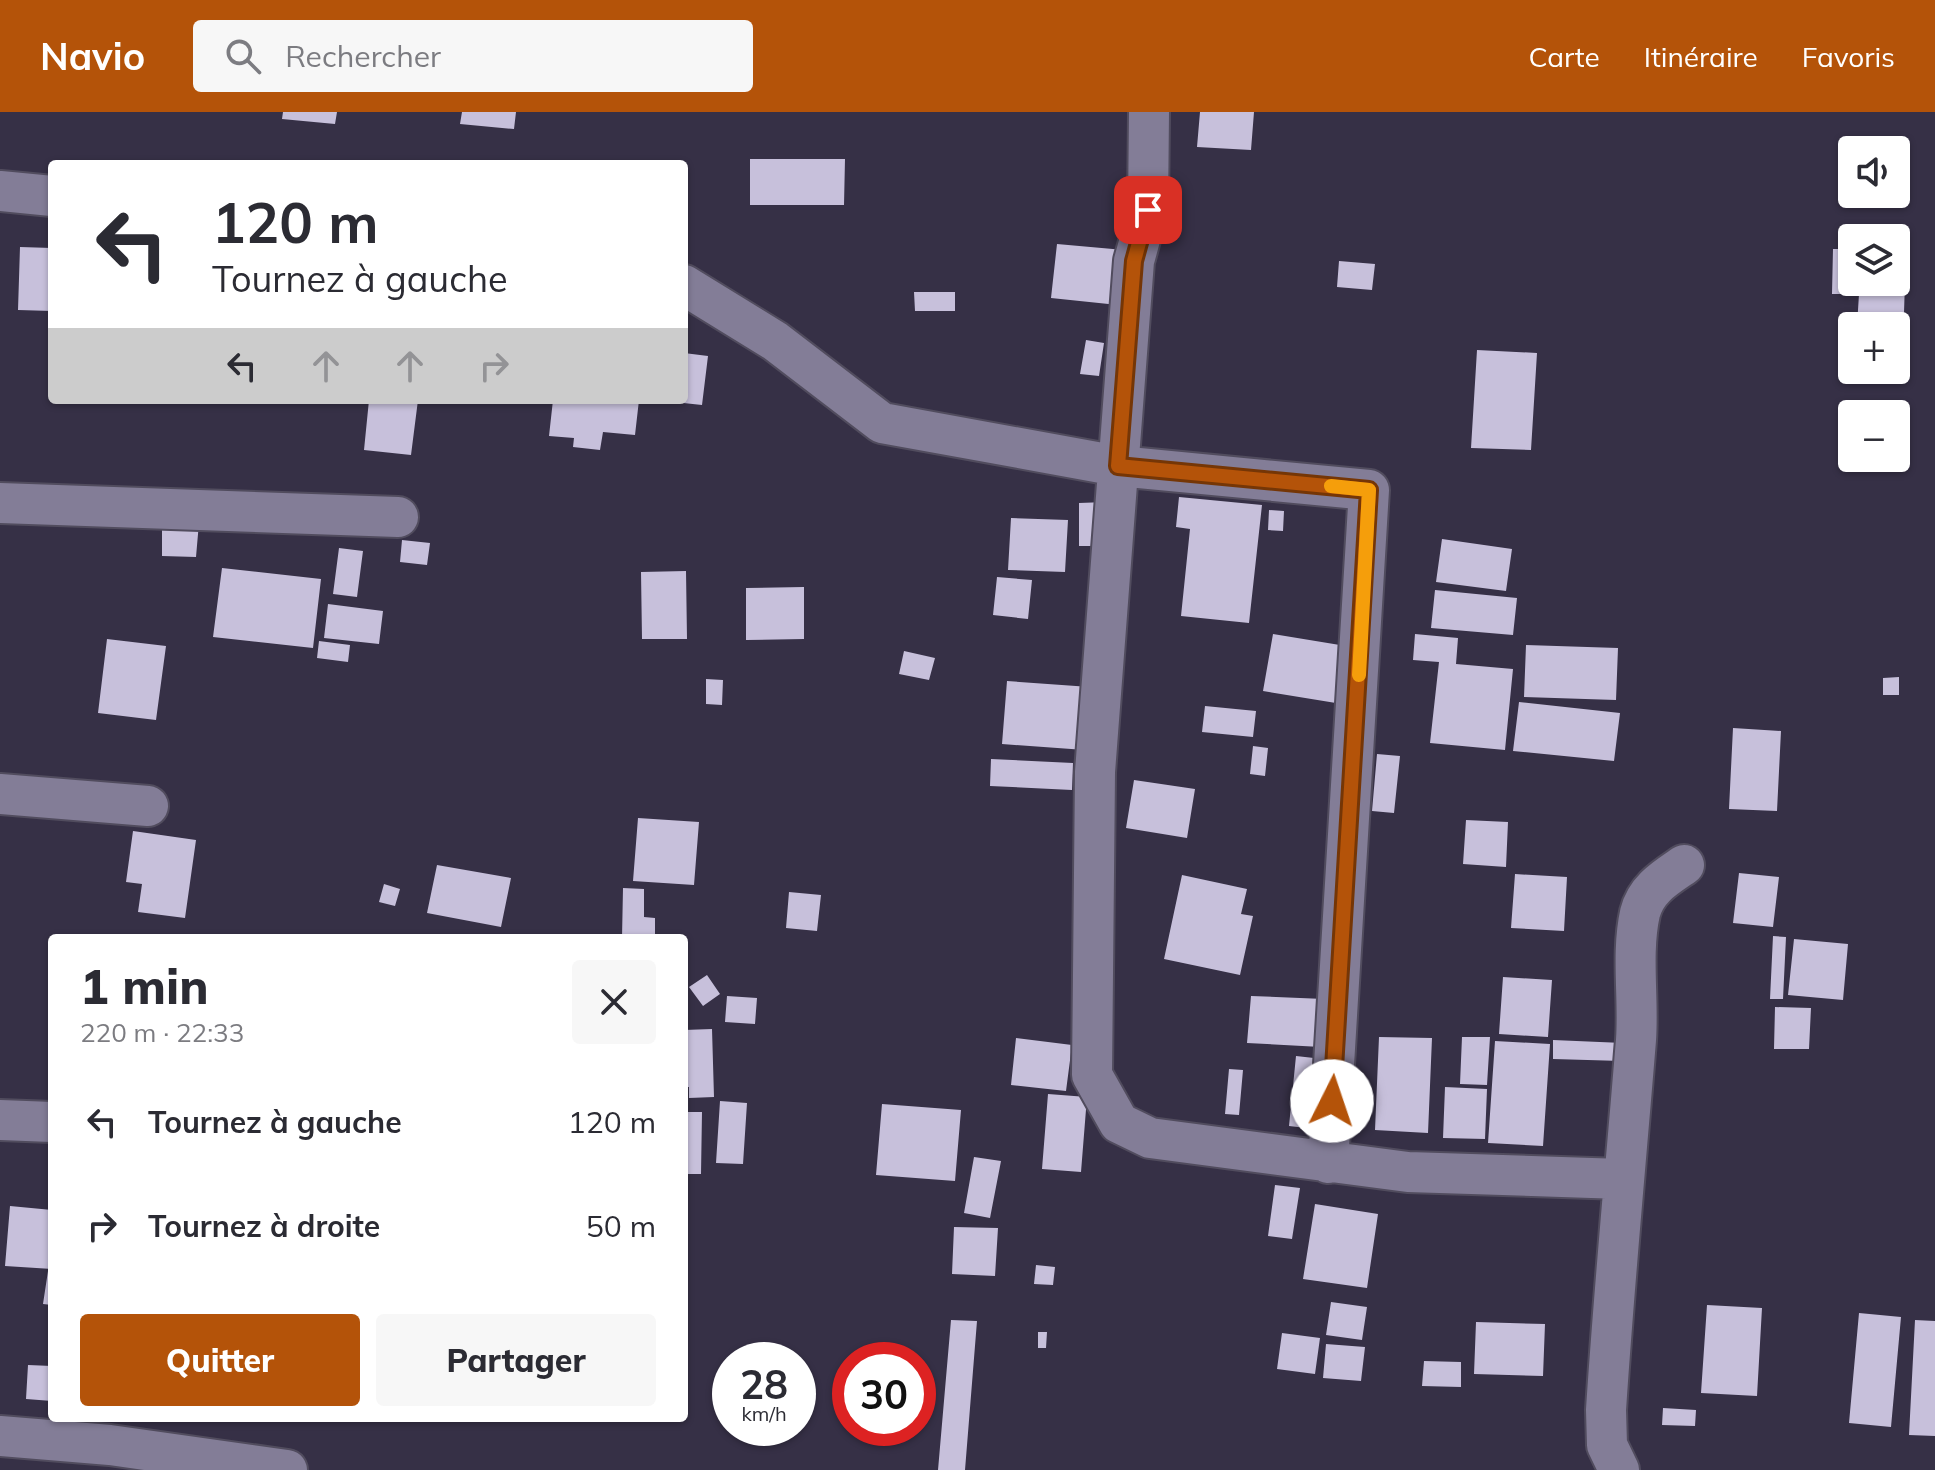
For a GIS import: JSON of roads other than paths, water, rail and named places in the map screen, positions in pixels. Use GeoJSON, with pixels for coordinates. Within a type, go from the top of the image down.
{"type":"FeatureCollection","features":[{"type":"Feature","properties":{"kind":"street"},"geometry":{"type":"LineString","coordinates":[[1149,112],[1148,210],[1134,261],[1093,802],[1092,1075],[1119,1123],[1150,1138],[1408,1172],[1622,1179]]}},
{"type":"Feature","properties":{"kind":"street"},"geometry":{"type":"LineString","coordinates":[[0,191],[48,196]]}},
{"type":"Feature","properties":{"kind":"street"},"geometry":{"type":"LineString","coordinates":[[688,287],[775,341],[882,423],[1118,466],[1369,490],[1328,1163]]}},
{"type":"Feature","properties":{"kind":"street"},"geometry":{"type":"LineString","coordinates":[[0,503],[398,517]]}},
{"type":"Feature","properties":{"kind":"street"},"geometry":{"type":"LineString","coordinates":[[0,794],[148,806]]}},
{"type":"Feature","properties":{"kind":"street"},"geometry":{"type":"LineString","coordinates":[[1619,1470],[1607,1445],[1606,1410],[1622,1179],[1636,1036],[1636,944],[1641,910],[1654,885],[1684,865]]}},
{"type":"Feature","properties":{"kind":"street"},"geometry":{"type":"LineString","coordinates":[[0,1120],[48,1122]]}},
{"type":"Feature","properties":{"kind":"street"},"geometry":{"type":"LineString","coordinates":[[0,1436],[110,1445],[287,1470]]}}]}
